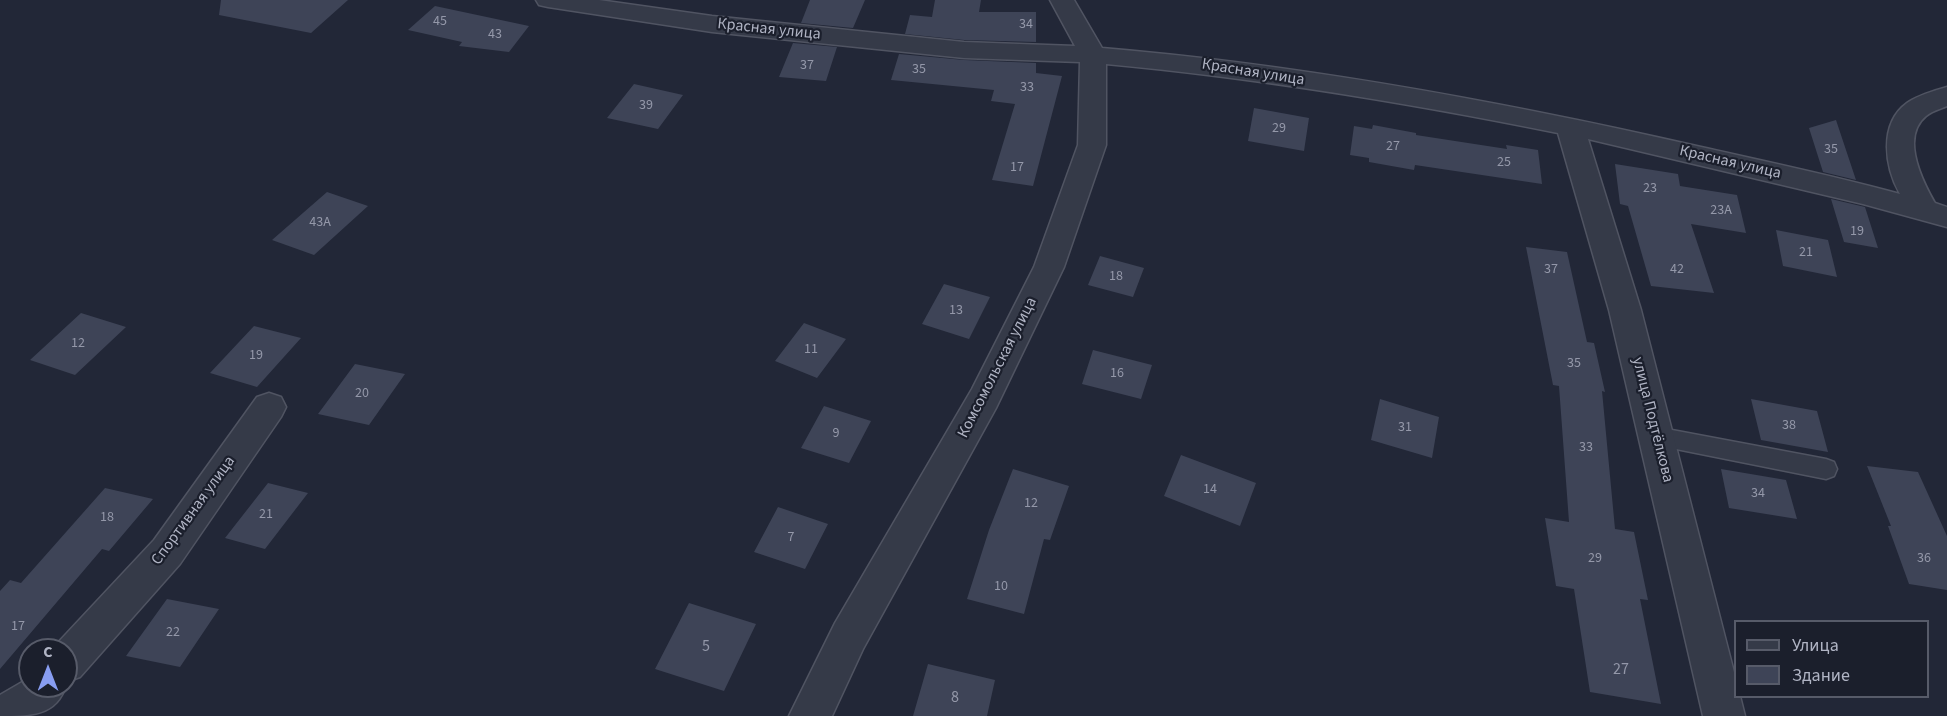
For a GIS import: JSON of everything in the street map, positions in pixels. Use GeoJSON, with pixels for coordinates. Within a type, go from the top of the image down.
{"type":"FeatureCollection","features":[{"type":"Feature","properties":{"kind":"street","name":"Красная улица"},"geometry":{"type":"LineString","coordinates":[[548,0],[712,24],[964,50],[1093,55],[1207,65],[1483,109],[1570,126],[1936,214]]}},
{"type":"Feature","properties":{"kind":"street"},"geometry":{"type":"LineString","coordinates":[[1062,0],[1093,55]]}},
{"type":"Feature","properties":{"kind":"street","name":"Комсомольская улица"},"geometry":{"type":"LineString","coordinates":[[810,716],[849,636],[984,398],[1049,267],[1092,145],[1093,55]]}},
{"type":"Feature","properties":{"kind":"street"},"geometry":{"type":"LineString","coordinates":[[1936,214],[1905,174],[1901,154],[1902,137],[1907,121],[1917,110],[1947,96]]}},
{"type":"Feature","properties":{"kind":"street","name":"улица Подтёлкова"},"geometry":{"type":"LineString","coordinates":[[1570,126],[1624,310],[1724,716]]}},
{"type":"Feature","properties":{"kind":"street","name":"Спортивная улица"},"geometry":{"type":"LineString","coordinates":[[78,650],[167,552],[269,407]]}},
{"type":"Feature","properties":{"kind":"street"},"geometry":{"type":"LineString","coordinates":[[3,716],[33,698]]}},
{"type":"Feature","properties":{"kind":"lane"},"geometry":{"type":"LineString","coordinates":[[1656,436],[1826,469]]}},
{"type":"Feature","properties":{"kind":"building"},"geometry":{"type":"Polygon","coordinates":[[[221,0],[348,0],[311,33],[219,15],[221,0]]]}},
{"type":"Feature","properties":{"kind":"building"},"geometry":{"type":"Polygon","coordinates":[[[810,0],[865,0],[853,28],[801,23],[810,0]]]}},
{"type":"Feature","properties":{"kind":"building"},"geometry":{"type":"Polygon","coordinates":[[[935,0],[981,0],[979,12],[1036,12],[1036,42],[964,40],[905,34],[910,15],[932,17],[935,0]]]}},
{"type":"Feature","properties":{"kind":"building"},"geometry":{"type":"Polygon","coordinates":[[[435,6],[529,26],[509,52],[459,46],[462,42],[408,30],[435,6]]]}},
{"type":"Feature","properties":{"kind":"building"},"geometry":{"type":"Polygon","coordinates":[[[793,43],[837,47],[826,81],[779,77],[793,43]]]}},
{"type":"Feature","properties":{"kind":"building"},"geometry":{"type":"Polygon","coordinates":[[[899,54],[1036,63],[1036,73],[1062,76],[1033,186],[992,180],[1015,104],[991,101],[994,90],[891,80],[899,54]]]}},
{"type":"Feature","properties":{"kind":"building"},"geometry":{"type":"Polygon","coordinates":[[[634,84],[683,95],[658,129],[607,118],[634,84]]]}},
{"type":"Feature","properties":{"kind":"building"},"geometry":{"type":"Polygon","coordinates":[[[1254,108],[1309,118],[1304,151],[1248,141],[1254,108]]]}},
{"type":"Feature","properties":{"kind":"building"},"geometry":{"type":"Polygon","coordinates":[[[1836,120],[1856,180],[1823,172],[1809,128],[1836,120]]]}},
{"type":"Feature","properties":{"kind":"building"},"geometry":{"type":"Polygon","coordinates":[[[1373,125],[1416,133],[1416,135],[1507,149],[1506,145],[1538,150],[1542,184],[1415,165],[1414,170],[1369,162],[1369,158],[1350,155],[1354,126],[1372,129],[1373,125]]]}},
{"type":"Feature","properties":{"kind":"building"},"geometry":{"type":"Polygon","coordinates":[[[1615,164],[1678,174],[1680,186],[1737,195],[1746,233],[1691,224],[1714,293],[1651,286],[1628,206],[1620,204],[1615,164]]]}},
{"type":"Feature","properties":{"kind":"building"},"geometry":{"type":"Polygon","coordinates":[[[327,192],[368,206],[314,255],[272,240],[327,192]]]}},
{"type":"Feature","properties":{"kind":"building"},"geometry":{"type":"Polygon","coordinates":[[[1831,199],[1865,207],[1878,248],[1844,242],[1831,199]]]}},
{"type":"Feature","properties":{"kind":"building"},"geometry":{"type":"Polygon","coordinates":[[[1776,230],[1828,240],[1837,277],[1783,266],[1776,230]]]}},
{"type":"Feature","properties":{"kind":"building"},"geometry":{"type":"Polygon","coordinates":[[[1526,247],[1567,252],[1587,342],[1594,343],[1605,392],[1602,391],[1615,529],[1634,532],[1648,600],[1640,599],[1661,704],[1590,692],[1574,589],[1556,586],[1545,518],[1569,522],[1559,386],[1553,385],[1526,247]]]}},
{"type":"Feature","properties":{"kind":"building"},"geometry":{"type":"Polygon","coordinates":[[[1100,256],[1144,268],[1133,297],[1088,285],[1100,256]]]}},
{"type":"Feature","properties":{"kind":"building"},"geometry":{"type":"Polygon","coordinates":[[[944,284],[990,297],[969,339],[922,324],[944,284]]]}},
{"type":"Feature","properties":{"kind":"building"},"geometry":{"type":"Polygon","coordinates":[[[81,313],[126,327],[75,375],[30,360],[81,313]]]}},
{"type":"Feature","properties":{"kind":"building"},"geometry":{"type":"Polygon","coordinates":[[[804,323],[846,339],[817,378],[775,361],[804,323]]]}},
{"type":"Feature","properties":{"kind":"building"},"geometry":{"type":"Polygon","coordinates":[[[254,326],[301,338],[257,387],[210,373],[254,326]]]}},
{"type":"Feature","properties":{"kind":"building"},"geometry":{"type":"Polygon","coordinates":[[[1093,350],[1152,365],[1141,399],[1082,384],[1093,350]]]}},
{"type":"Feature","properties":{"kind":"building"},"geometry":{"type":"Polygon","coordinates":[[[355,364],[405,374],[369,425],[318,414],[355,364]]]}},
{"type":"Feature","properties":{"kind":"building"},"geometry":{"type":"Polygon","coordinates":[[[1380,399],[1439,417],[1432,458],[1371,440],[1380,399]]]}},
{"type":"Feature","properties":{"kind":"building"},"geometry":{"type":"Polygon","coordinates":[[[1751,399],[1817,411],[1828,452],[1761,440],[1751,399]]]}},
{"type":"Feature","properties":{"kind":"building"},"geometry":{"type":"Polygon","coordinates":[[[824,406],[871,421],[849,463],[801,448],[824,406]]]}},
{"type":"Feature","properties":{"kind":"building"},"geometry":{"type":"Polygon","coordinates":[[[1181,455],[1256,483],[1240,526],[1164,496],[1181,455]]]}},
{"type":"Feature","properties":{"kind":"building"},"geometry":{"type":"Polygon","coordinates":[[[1867,466],[1918,472],[1947,536],[1947,590],[1909,584],[1888,526],[1891,526],[1867,466]]]}},
{"type":"Feature","properties":{"kind":"building"},"geometry":{"type":"Polygon","coordinates":[[[1013,469],[1069,486],[1050,540],[1044,539],[1024,614],[967,599],[989,530],[1013,469]]]}},
{"type":"Feature","properties":{"kind":"building"},"geometry":{"type":"Polygon","coordinates":[[[1721,469],[1786,480],[1797,519],[1729,508],[1721,469]]]}},
{"type":"Feature","properties":{"kind":"building"},"geometry":{"type":"Polygon","coordinates":[[[268,483],[308,493],[265,549],[225,538],[268,483]]]}},
{"type":"Feature","properties":{"kind":"building"},"geometry":{"type":"Polygon","coordinates":[[[105,488],[153,499],[109,551],[102,549],[26,638],[18,638],[18,648],[0,669],[0,591],[10,580],[21,583],[105,488]]]}},
{"type":"Feature","properties":{"kind":"building"},"geometry":{"type":"Polygon","coordinates":[[[778,507],[828,524],[805,569],[754,552],[778,507]]]}},
{"type":"Feature","properties":{"kind":"building"},"geometry":{"type":"Polygon","coordinates":[[[167,599],[219,609],[180,667],[126,656],[167,599]]]}},
{"type":"Feature","properties":{"kind":"building"},"geometry":{"type":"Polygon","coordinates":[[[689,603],[756,624],[724,691],[655,669],[689,603]]]}},
{"type":"Feature","properties":{"kind":"building"},"geometry":{"type":"Polygon","coordinates":[[[928,664],[995,680],[987,716],[913,716],[928,664]]]}}]}
